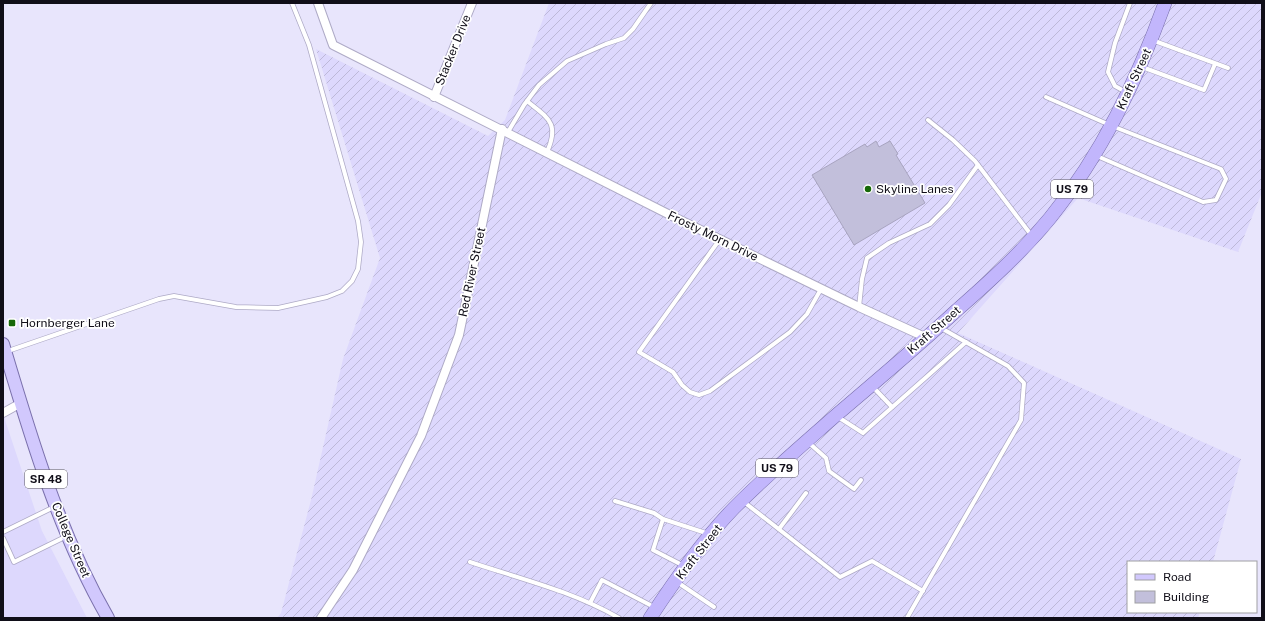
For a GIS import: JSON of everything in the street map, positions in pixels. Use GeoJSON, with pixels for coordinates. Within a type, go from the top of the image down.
{"type":"FeatureCollection","features":[{"type":"Feature","properties":{"kind":"highway","name":"Kraft Street"},"geometry":{"type":"LineString","coordinates":[[653,613],[675,581],[711,535],[742,501],[807,441],[927,338],[1033,238],[1051,217],[1112,126],[1141,67],[1165,3]]}},
{"type":"Feature","properties":{"kind":"main road","name":"College Street"},"geometry":{"type":"LineString","coordinates":[[4,348],[49,488],[91,588],[108,618]]}},
{"type":"Feature","properties":{"kind":"street"},"geometry":{"type":"LineString","coordinates":[[318,3],[333,45],[434,97],[505,131]]}},
{"type":"Feature","properties":{"kind":"street","name":"Stacker Drive"},"geometry":{"type":"LineString","coordinates":[[434,97],[472,3]]}},
{"type":"Feature","properties":{"kind":"street","name":"Frosty Morn Drive"},"geometry":{"type":"LineString","coordinates":[[505,131],[821,289],[927,338]]}},
{"type":"Feature","properties":{"kind":"street","name":"Red River Street"},"geometry":{"type":"LineString","coordinates":[[322,618],[353,570],[421,436],[459,335],[505,131]]}},
{"type":"Feature","properties":{"kind":"street"},"geometry":{"type":"LineString","coordinates":[[3,413],[21,404]]}},
{"type":"Feature","properties":{"kind":"lane"},"geometry":{"type":"LineString","coordinates":[[4,348],[158,299],[174,296],[236,307],[278,308],[327,297],[342,291],[352,280],[358,269],[361,242],[358,221],[310,45],[292,3]]}},
{"type":"Feature","properties":{"kind":"lane"},"geometry":{"type":"LineString","coordinates":[[505,131],[539,85],[567,61],[624,38],[634,29],[651,3]]}},
{"type":"Feature","properties":{"kind":"lane"},"geometry":{"type":"LineString","coordinates":[[1128,93],[1116,86],[1108,72],[1115,43],[1130,3]]}},
{"type":"Feature","properties":{"kind":"lane"},"geometry":{"type":"LineString","coordinates":[[1152,40],[1228,68]]}},
{"type":"Feature","properties":{"kind":"lane"},"geometry":{"type":"LineString","coordinates":[[1141,67],[1204,90],[1215,64]]}},
{"type":"Feature","properties":{"kind":"lane"},"geometry":{"type":"LineString","coordinates":[[1046,97],[1112,126],[1222,169],[1226,179],[1216,200],[1203,202],[1094,155]]}},
{"type":"Feature","properties":{"kind":"lane"},"geometry":{"type":"LineString","coordinates":[[527,101],[546,116],[553,126],[552,141],[548,152]]}},
{"type":"Feature","properties":{"kind":"lane"},"geometry":{"type":"LineString","coordinates":[[928,120],[953,140],[978,165],[1033,238]]}},
{"type":"Feature","properties":{"kind":"lane"},"geometry":{"type":"LineString","coordinates":[[859,307],[862,279],[867,258],[889,243],[930,224],[949,205],[978,165]]}},
{"type":"Feature","properties":{"kind":"lane"},"geometry":{"type":"LineString","coordinates":[[720,239],[639,352],[673,372],[682,385],[690,392],[699,395],[710,391],[790,332],[807,314],[821,289]]}},
{"type":"Feature","properties":{"kind":"lane"},"geometry":{"type":"LineString","coordinates":[[907,618],[1021,420],[1024,384],[1008,366],[939,326]]}},
{"type":"Feature","properties":{"kind":"lane"},"geometry":{"type":"LineString","coordinates":[[836,416],[863,433],[966,342]]}},
{"type":"Feature","properties":{"kind":"lane"},"geometry":{"type":"LineString","coordinates":[[871,386],[892,407]]}},
{"type":"Feature","properties":{"kind":"lane"},"geometry":{"type":"LineString","coordinates":[[807,441],[826,458],[829,471],[854,489],[861,480]]}},
{"type":"Feature","properties":{"kind":"lane"},"geometry":{"type":"LineString","coordinates":[[778,529],[806,493]]}},
{"type":"Feature","properties":{"kind":"lane"},"geometry":{"type":"LineString","coordinates":[[615,501],[654,513],[663,519],[711,535]]}},
{"type":"Feature","properties":{"kind":"lane"},"geometry":{"type":"LineString","coordinates":[[742,501],[840,577],[872,562],[923,591]]}},
{"type":"Feature","properties":{"kind":"lane"},"geometry":{"type":"LineString","coordinates":[[3,532],[56,506]]}},
{"type":"Feature","properties":{"kind":"lane"},"geometry":{"type":"LineString","coordinates":[[663,519],[653,550],[686,567]]}},
{"type":"Feature","properties":{"kind":"lane"},"geometry":{"type":"LineString","coordinates":[[3,538],[14,562],[68,536]]}},
{"type":"Feature","properties":{"kind":"lane"},"geometry":{"type":"LineString","coordinates":[[470,562],[545,585],[590,603],[620,618]]}},
{"type":"Feature","properties":{"kind":"lane"},"geometry":{"type":"LineString","coordinates":[[590,603],[602,580],[653,613]]}},
{"type":"Feature","properties":{"kind":"lane"},"geometry":{"type":"LineString","coordinates":[[675,581],[714,607]]}},
{"type":"Feature","properties":{"kind":"shaded area"},"geometry":{"type":"Polygon","coordinates":[[[549,3],[1262,3],[1262,192],[1238,252],[1078,198],[958,333],[1241,459],[1213,561],[1127,561],[1127,613],[1200,613],[1198,618],[277,618],[281,613],[311,500],[343,359],[380,258],[316,49],[488,136],[505,120],[549,3]]]}},
{"type":"Feature","properties":{"kind":"shaded area"},"geometry":{"type":"Polygon","coordinates":[[[3,411],[42,531],[87,618],[3,618],[3,411]]]}},
{"type":"Feature","properties":{"kind":"building","name":"Skyline Lanes"},"geometry":{"type":"Polygon","coordinates":[[[876,141],[879,147],[890,141],[898,154],[896,155],[925,203],[854,245],[812,175],[865,144],[867,147],[876,141]]]}},
{"type":"Feature","properties":{"kind":"place","name":"Skyline Lanes"},"geometry":{"type":"Point","coordinates":[868,189]}},
{"type":"Feature","properties":{"kind":"place","name":"Hornberger Lane"},"geometry":{"type":"Point","coordinates":[12,323]}}]}
